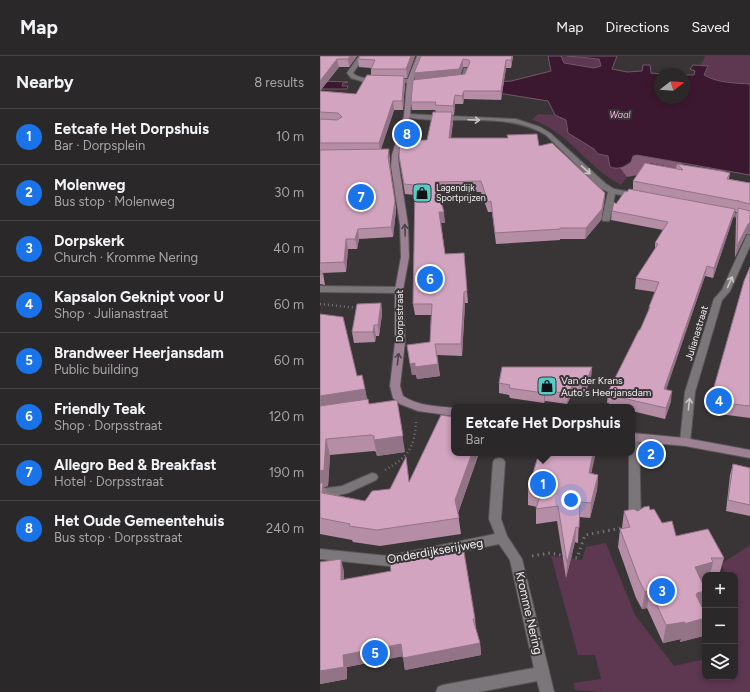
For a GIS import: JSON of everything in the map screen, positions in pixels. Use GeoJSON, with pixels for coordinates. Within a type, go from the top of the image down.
{"type":"FeatureCollection","features":[{"type":"Feature","properties":{"kind":"street"},"geometry":{"type":"LineString","coordinates":[[362,56],[350,73],[353,77],[364,80],[410,85]]}},
{"type":"Feature","properties":{"kind":"street","name":"Dorpsstraat"},"geometry":{"type":"LineString","coordinates":[[398,398],[395,386],[400,342],[399,290],[405,257],[404,225],[393,155],[407,116],[410,85],[420,56]]}},
{"type":"Feature","properties":{"kind":"street"},"geometry":{"type":"LineString","coordinates":[[449,82],[463,80],[466,69]]}},
{"type":"Feature","properties":{"kind":"street"},"geometry":{"type":"LineString","coordinates":[[407,116],[516,121],[538,128],[548,134],[603,186],[612,191],[643,196]]}},
{"type":"Feature","properties":{"kind":"street"},"geometry":{"type":"LineString","coordinates":[[606,219],[612,191]]}},
{"type":"Feature","properties":{"kind":"street"},"geometry":{"type":"LineString","coordinates":[[712,210],[750,218]]}},
{"type":"Feature","properties":{"kind":"street","name":"Julianastraat"},"geometry":{"type":"LineString","coordinates":[[685,442],[690,392],[718,299],[726,291],[750,237]]}},
{"type":"Feature","properties":{"kind":"street"},"geometry":{"type":"LineString","coordinates":[[320,289],[399,290]]}},
{"type":"Feature","properties":{"kind":"street"},"geometry":{"type":"LineString","coordinates":[[386,404],[398,398],[409,405],[451,412]]}},
{"type":"Feature","properties":{"kind":"street"},"geometry":{"type":"LineString","coordinates":[[635,437],[685,442],[750,454]]}},
{"type":"Feature","properties":{"kind":"street"},"geometry":{"type":"LineString","coordinates":[[631,524],[633,456]]}},
{"type":"Feature","properties":{"kind":"street","name":"Kromme Nering"},"geometry":{"type":"LineString","coordinates":[[499,462],[495,519],[502,538],[516,559],[547,692]]}},
{"type":"Feature","properties":{"kind":"street"},"geometry":{"type":"LineString","coordinates":[[320,494],[344,490],[372,477]]}},
{"type":"Feature","properties":{"kind":"street","name":"Onderdijkserijweg"},"geometry":{"type":"LineString","coordinates":[[320,554],[388,561],[502,538]]}},
{"type":"Feature","properties":{"kind":"street"},"geometry":{"type":"LineString","coordinates":[[443,692],[543,673]]}},
{"type":"Feature","properties":{"kind":"path"},"geometry":{"type":"LineString","coordinates":[[320,304],[350,308],[364,307]]}},
{"type":"Feature","properties":{"kind":"path"},"geometry":{"type":"LineString","coordinates":[[372,477],[399,463],[409,453],[415,441],[417,407]]}},
{"type":"Feature","properties":{"kind":"path"},"geometry":{"type":"LineString","coordinates":[[516,559],[550,553],[577,558],[585,535],[631,524]]}},
{"type":"Feature","properties":{"kind":"shaded area"},"geometry":{"type":"Polygon","coordinates":[[[561,56],[599,59],[601,66],[594,68],[564,63],[561,56]]]}},
{"type":"Feature","properties":{"kind":"shaded area"},"geometry":{"type":"Polygon","coordinates":[[[705,56],[750,56],[750,84],[720,81],[704,75],[708,66],[701,65],[705,56]]]}},
{"type":"Feature","properties":{"kind":"shaded area"},"geometry":{"type":"Polygon","coordinates":[[[538,114],[555,115],[566,120],[572,135],[590,145],[598,154],[608,156],[610,167],[620,168],[627,177],[621,185],[598,169],[557,132],[532,120],[538,114]]]}},
{"type":"Feature","properties":{"kind":"shaded area"},"geometry":{"type":"Polygon","coordinates":[[[637,155],[683,162],[679,169],[650,163],[638,175],[627,177],[620,168],[637,155]]]}},
{"type":"Feature","properties":{"kind":"shaded area"},"geometry":{"type":"Polygon","coordinates":[[[606,543],[635,615],[674,666],[702,660],[702,680],[738,680],[738,572],[725,572],[721,564],[750,545],[750,692],[602,692],[575,690],[573,683],[601,679],[595,655],[578,655],[551,556],[582,560],[586,547],[606,543]]]}},
{"type":"Feature","properties":{"kind":"water","name":"Waal"},"geometry":{"type":"Polygon","coordinates":[[[548,56],[561,56],[564,63],[594,68],[601,66],[599,59],[567,56],[617,56],[612,69],[627,72],[642,71],[643,65],[650,65],[651,73],[654,73],[654,104],[690,104],[690,75],[694,75],[695,71],[690,69],[693,65],[708,66],[704,75],[715,80],[750,84],[750,175],[637,155],[633,156],[631,162],[624,167],[610,167],[608,156],[598,154],[594,149],[568,133],[566,120],[555,115],[548,101],[479,90],[479,83],[511,81],[551,71],[548,56]]]}},
{"type":"Feature","properties":{"kind":"water"},"geometry":{"type":"Polygon","coordinates":[[[320,81],[348,82],[343,83],[342,86],[348,86],[347,89],[320,89],[320,81]]]}},
{"type":"Feature","properties":{"kind":"building"},"geometry":{"type":"Polygon","coordinates":[[[320,56],[350,56],[348,59],[337,59],[320,81],[320,56]]]}},
{"type":"Feature","properties":{"kind":"building"},"geometry":{"type":"Polygon","coordinates":[[[360,56],[411,56],[406,69],[371,69],[375,60],[358,59],[360,56]]]}},
{"type":"Feature","properties":{"kind":"building"},"geometry":{"type":"Polygon","coordinates":[[[421,56],[512,56],[511,60],[506,60],[501,91],[464,91],[462,96],[455,95],[453,106],[435,105],[436,102],[411,102],[413,80],[465,74],[470,62],[469,60],[463,59],[459,69],[414,73],[421,56]]]}},
{"type":"Feature","properties":{"kind":"building"},"geometry":{"type":"Polygon","coordinates":[[[367,75],[404,76],[402,101],[393,101],[379,143],[320,143],[320,119],[337,120],[342,117],[338,113],[320,112],[320,91],[356,94],[367,75]]]}},
{"type":"Feature","properties":{"kind":"building"},"geometry":{"type":"Polygon","coordinates":[[[433,112],[452,112],[449,138],[508,138],[507,135],[537,134],[539,146],[552,143],[605,193],[602,209],[586,228],[560,228],[495,233],[491,201],[488,202],[481,181],[435,182],[444,212],[439,212],[445,254],[464,253],[467,291],[464,292],[461,344],[435,344],[438,364],[415,367],[415,363],[410,364],[407,345],[430,342],[432,304],[413,304],[415,185],[404,184],[399,156],[400,141],[427,140],[433,112]]]}},
{"type":"Feature","properties":{"kind":"building"},"geometry":{"type":"Polygon","coordinates":[[[389,149],[388,157],[395,201],[391,227],[358,229],[355,239],[346,239],[344,262],[320,263],[320,150],[389,149]]]}},
{"type":"Feature","properties":{"kind":"building"},"geometry":{"type":"Polygon","coordinates":[[[645,163],[683,170],[677,164],[730,173],[727,179],[750,183],[750,204],[633,181],[645,163]]]}},
{"type":"Feature","properties":{"kind":"building"},"geometry":{"type":"Polygon","coordinates":[[[629,189],[735,209],[714,268],[707,266],[664,389],[672,391],[666,408],[609,395],[610,393],[608,392],[640,330],[659,282],[636,278],[658,244],[655,243],[668,222],[612,211],[614,202],[616,204],[625,191],[627,192],[629,189]]]}},
{"type":"Feature","properties":{"kind":"building"},"geometry":{"type":"Polygon","coordinates":[[[738,208],[750,211],[750,223],[748,224],[737,246],[738,208]]]}},
{"type":"Feature","properties":{"kind":"building"},"geometry":{"type":"Polygon","coordinates":[[[750,267],[750,406],[714,402],[715,394],[712,394],[744,281],[750,267]]]}},
{"type":"Feature","properties":{"kind":"building"},"geometry":{"type":"Polygon","coordinates":[[[381,303],[378,325],[374,325],[373,332],[352,332],[357,304],[381,303]]]}},
{"type":"Feature","properties":{"kind":"building"},"geometry":{"type":"Polygon","coordinates":[[[320,314],[343,317],[357,376],[362,375],[365,389],[320,396],[320,314]]]}},
{"type":"Feature","properties":{"kind":"building"},"geometry":{"type":"Polygon","coordinates":[[[502,367],[592,367],[584,387],[573,384],[568,394],[545,390],[544,393],[509,388],[510,385],[499,383],[502,367]]]}},
{"type":"Feature","properties":{"kind":"building"},"geometry":{"type":"Polygon","coordinates":[[[368,399],[369,404],[397,400],[403,436],[374,440],[374,436],[371,435],[326,439],[324,470],[320,471],[320,406],[368,399]]]}},
{"type":"Feature","properties":{"kind":"building"},"geometry":{"type":"Polygon","coordinates":[[[441,415],[451,417],[451,456],[471,456],[455,500],[459,518],[377,530],[349,526],[350,524],[320,518],[320,483],[323,483],[322,493],[365,501],[372,491],[390,489],[406,457],[409,482],[441,415]]]}},
{"type":"Feature","properties":{"kind":"building"},"geometry":{"type":"Polygon","coordinates":[[[538,456],[592,456],[589,473],[598,475],[591,503],[580,502],[579,528],[576,527],[567,563],[558,506],[536,509],[541,492],[528,490],[538,456]]]}},
{"type":"Feature","properties":{"kind":"building"},"geometry":{"type":"Polygon","coordinates":[[[733,464],[750,468],[750,505],[728,500],[733,464]]]}},
{"type":"Feature","properties":{"kind":"building"},"geometry":{"type":"Polygon","coordinates":[[[649,506],[650,510],[654,509],[662,523],[672,521],[676,536],[708,529],[724,558],[711,558],[713,562],[695,567],[702,582],[702,592],[697,593],[696,595],[702,607],[702,619],[684,624],[685,622],[666,625],[650,590],[645,592],[620,529],[630,527],[624,511],[633,509],[638,511],[649,506]]]}},
{"type":"Feature","properties":{"kind":"building"},"geometry":{"type":"Polygon","coordinates":[[[464,552],[475,619],[473,619],[480,643],[403,658],[401,644],[343,655],[344,667],[320,671],[320,562],[341,559],[341,580],[391,571],[390,564],[464,552]]]}},
{"type":"Feature","properties":{"kind":"place","name":"Het Oude Gemeentehuis"},"geometry":{"type":"Point","coordinates":[407,134]}},
{"type":"Feature","properties":{"kind":"place","name":"Lagendijk Sportprijzen"},"geometry":{"type":"Point","coordinates":[422,193]}},
{"type":"Feature","properties":{"kind":"place","name":"Allegro Bed & Breakfast"},"geometry":{"type":"Point","coordinates":[361,197]}},
{"type":"Feature","properties":{"kind":"place","name":"Friendly Teak"},"geometry":{"type":"Point","coordinates":[430,279]}},
{"type":"Feature","properties":{"kind":"place","name":"Van der Krans Auto's Heerjansdam"},"geometry":{"type":"Point","coordinates":[547,386]}},
{"type":"Feature","properties":{"kind":"place","name":"Kapsalon Geknipt voor U"},"geometry":{"type":"Point","coordinates":[719,401]}},
{"type":"Feature","properties":{"kind":"place","name":"Molenweg"},"geometry":{"type":"Point","coordinates":[651,454]}},
{"type":"Feature","properties":{"kind":"place","name":"Eetcafe Het Dorpshuis"},"geometry":{"type":"Point","coordinates":[543,484]}},
{"type":"Feature","properties":{"kind":"place","name":"Dorpskerk"},"geometry":{"type":"Point","coordinates":[662,591]}},
{"type":"Feature","properties":{"kind":"place","name":"Brandweer Heerjansdam"},"geometry":{"type":"Point","coordinates":[375,653]}}]}
